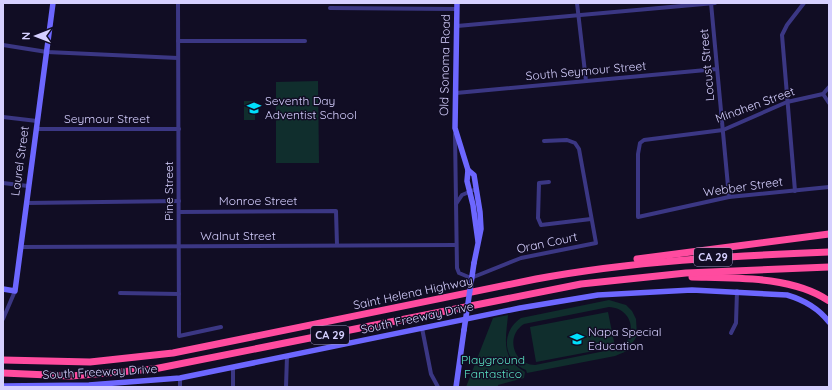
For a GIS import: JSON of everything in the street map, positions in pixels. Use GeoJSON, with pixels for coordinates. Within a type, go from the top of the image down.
{"type":"FeatureCollection","features":[{"type":"Feature","properties":{"kind":"highway"},"geometry":{"type":"LineString","coordinates":[[598,268],[671,253],[779,242],[829,234]]}},
{"type":"Feature","properties":{"kind":"highway","name":"Saint Helena Highway"},"geometry":{"type":"LineString","coordinates":[[3,360],[90,362],[159,356],[536,279],[598,268],[682,259],[829,252]]}},
{"type":"Feature","properties":{"kind":"highway","name":"Saint Helena Highway"},"geometry":{"type":"LineString","coordinates":[[3,373],[85,375],[162,368],[540,291],[654,276],[829,267]]}},
{"type":"Feature","properties":{"kind":"highway"},"geometry":{"type":"LineString","coordinates":[[654,276],[776,282],[803,287],[829,301]]}},
{"type":"Feature","properties":{"kind":"street","name":"Laurel Street"},"geometry":{"type":"LineString","coordinates":[[3,319],[15,291],[22,247],[28,186],[53,3]]}},
{"type":"Feature","properties":{"kind":"street","name":"Pine Street"},"geometry":{"type":"LineString","coordinates":[[178,3],[180,246],[178,336],[221,327]]}},
{"type":"Feature","properties":{"kind":"street"},"geometry":{"type":"LineString","coordinates":[[357,3],[357,8]]}},
{"type":"Feature","properties":{"kind":"street"},"geometry":{"type":"LineString","coordinates":[[577,3],[586,82]]}},
{"type":"Feature","properties":{"kind":"street","name":"Locust Street"},"geometry":{"type":"LineString","coordinates":[[711,3],[729,197]]}},
{"type":"Feature","properties":{"kind":"street"},"geometry":{"type":"LineString","coordinates":[[457,26],[715,3]]}},
{"type":"Feature","properties":{"kind":"street"},"geometry":{"type":"LineString","coordinates":[[795,191],[782,35],[787,25],[804,3]]}},
{"type":"Feature","properties":{"kind":"street"},"geometry":{"type":"LineString","coordinates":[[330,8],[457,6]]}},
{"type":"Feature","properties":{"kind":"street","name":"Old Sonoma Road"},"geometry":{"type":"LineString","coordinates":[[457,6],[456,245],[457,268],[459,273]]}},
{"type":"Feature","properties":{"kind":"street"},"geometry":{"type":"LineString","coordinates":[[178,41],[305,41]]}},
{"type":"Feature","properties":{"kind":"street"},"geometry":{"type":"LineString","coordinates":[[3,45],[47,52],[178,58]]}},
{"type":"Feature","properties":{"kind":"street","name":"South Seymour Street"},"geometry":{"type":"LineString","coordinates":[[456,93],[717,69]]}},
{"type":"Feature","properties":{"kind":"street"},"geometry":{"type":"LineString","coordinates":[[829,87],[822,94],[829,103]]}},
{"type":"Feature","properties":{"kind":"street","name":"Minahen Street"},"geometry":{"type":"LineString","coordinates":[[638,217],[638,154],[640,143],[644,140],[722,130],[787,102],[822,94]]}},
{"type":"Feature","properties":{"kind":"street"},"geometry":{"type":"LineString","coordinates":[[3,117],[37,121]]}},
{"type":"Feature","properties":{"kind":"street","name":"Old Sonoma Road"},"geometry":{"type":"LineString","coordinates":[[456,128],[468,170],[474,176],[473,190],[480,212],[481,229],[474,263],[456,387]]}},
{"type":"Feature","properties":{"kind":"street","name":"Seymour Street"},"geometry":{"type":"LineString","coordinates":[[36,129],[179,129]]}},
{"type":"Feature","properties":{"kind":"street"},"geometry":{"type":"LineString","coordinates":[[544,141],[567,140],[575,143],[579,149],[591,219],[541,225],[538,218],[539,183],[549,182]]}},
{"type":"Feature","properties":{"kind":"street"},"geometry":{"type":"LineString","coordinates":[[3,183],[28,186]]}},
{"type":"Feature","properties":{"kind":"street","name":"Webber Street"},"geometry":{"type":"LineString","coordinates":[[638,217],[729,197],[829,187]]}},
{"type":"Feature","properties":{"kind":"street"},"geometry":{"type":"LineString","coordinates":[[456,204],[462,195],[473,190]]}},
{"type":"Feature","properties":{"kind":"street"},"geometry":{"type":"LineString","coordinates":[[26,203],[179,202]]}},
{"type":"Feature","properties":{"kind":"street","name":"Monroe Street"},"geometry":{"type":"LineString","coordinates":[[179,212],[336,211],[337,245]]}},
{"type":"Feature","properties":{"kind":"street","name":"Oran Court"},"geometry":{"type":"LineString","coordinates":[[459,273],[470,278],[477,277],[521,258],[596,244],[591,219]]}},
{"type":"Feature","properties":{"kind":"street","name":"Walnut Street"},"geometry":{"type":"LineString","coordinates":[[22,247],[456,245]]}},
{"type":"Feature","properties":{"kind":"street"},"geometry":{"type":"LineString","coordinates":[[3,290],[15,291]]}},
{"type":"Feature","properties":{"kind":"street","name":"South Freeway Drive"},"geometry":{"type":"LineString","coordinates":[[3,386],[89,385],[180,378],[548,302],[598,295],[662,291],[737,291],[775,294],[793,297],[815,308],[829,322]]}},
{"type":"Feature","properties":{"kind":"street"},"geometry":{"type":"LineString","coordinates":[[731,334],[736,323],[737,291]]}},
{"type":"Feature","properties":{"kind":"street"},"geometry":{"type":"LineString","coordinates":[[120,293],[179,294]]}},
{"type":"Feature","properties":{"kind":"street"},"geometry":{"type":"LineString","coordinates":[[422,328],[431,374],[437,387]]}},
{"type":"Feature","properties":{"kind":"street"},"geometry":{"type":"LineString","coordinates":[[286,387],[287,356]]}},
{"type":"Feature","properties":{"kind":"street"},"geometry":{"type":"LineString","coordinates":[[233,367],[233,387]]}},
{"type":"Feature","properties":{"kind":"street"},"geometry":{"type":"LineString","coordinates":[[180,378],[180,387]]}},
{"type":"Feature","properties":{"kind":"green space"},"geometry":{"type":"Polygon","coordinates":[[[318,81],[319,163],[276,163],[276,82],[318,81]]]}},
{"type":"Feature","properties":{"kind":"green space"},"geometry":{"type":"Polygon","coordinates":[[[244,101],[255,101],[255,120],[244,120],[244,101]]]}},
{"type":"Feature","properties":{"kind":"green space"},"geometry":{"type":"Polygon","coordinates":[[[609,300],[626,305],[632,311],[636,319],[637,336],[627,351],[615,356],[527,373],[526,370],[518,366],[513,360],[507,346],[507,338],[510,331],[514,324],[521,318],[609,300]],[[609,307],[524,324],[518,329],[515,335],[513,342],[514,349],[521,360],[535,365],[620,348],[626,343],[630,336],[631,330],[628,317],[617,309],[609,307]]]}},
{"type":"Feature","properties":{"kind":"green space"},"geometry":{"type":"Polygon","coordinates":[[[608,312],[615,347],[536,362],[530,327],[608,312]]]}},
{"type":"Feature","properties":{"kind":"green space","name":"Playground Fantastico"},"geometry":{"type":"Polygon","coordinates":[[[508,315],[506,347],[512,361],[517,367],[525,372],[524,378],[498,385],[498,387],[466,387],[493,318],[508,315]]]}},
{"type":"Feature","properties":{"kind":"place","name":"Seventh Day Adventist School"},"geometry":{"type":"Point","coordinates":[254,108]}},
{"type":"Feature","properties":{"kind":"place","name":"Napa Special Education"},"geometry":{"type":"Point","coordinates":[577,339]}}]}
